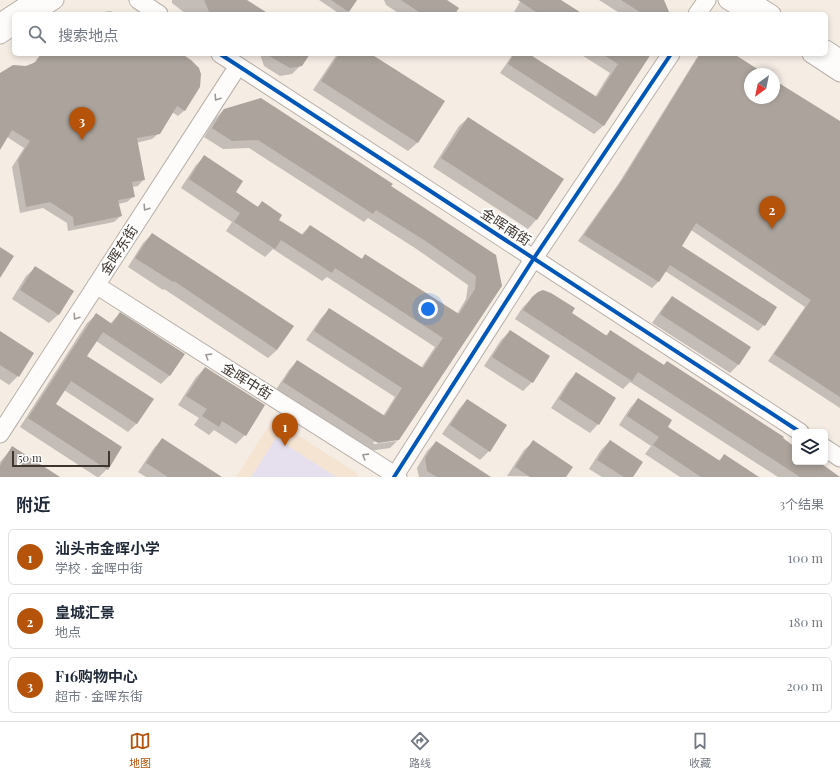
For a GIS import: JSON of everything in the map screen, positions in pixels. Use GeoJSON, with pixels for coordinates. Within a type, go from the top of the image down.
{"type":"FeatureCollection","features":[{"type":"Feature","properties":{"kind":"street"},"geometry":{"type":"LineString","coordinates":[[15,12],[34,0]]}},
{"type":"Feature","properties":{"kind":"street"},"geometry":{"type":"LineString","coordinates":[[36,12],[54,0]]}},
{"type":"Feature","properties":{"kind":"street"},"geometry":{"type":"LineString","coordinates":[[138,0],[156,12]]}},
{"type":"Feature","properties":{"kind":"street"},"geometry":{"type":"LineString","coordinates":[[698,12],[707,0]]}},
{"type":"Feature","properties":{"kind":"street"},"geometry":{"type":"LineString","coordinates":[[728,0],[746,12]]}},
{"type":"Feature","properties":{"kind":"street"},"geometry":{"type":"LineString","coordinates":[[750,0],[769,12]]}},
{"type":"Feature","properties":{"kind":"street"},"geometry":{"type":"LineString","coordinates":[[0,22],[12,14]]}},
{"type":"Feature","properties":{"kind":"street"},"geometry":{"type":"LineString","coordinates":[[0,35],[12,27]]}},
{"type":"Feature","properties":{"kind":"street"},"geometry":{"type":"LineString","coordinates":[[828,50],[840,58]]}},
{"type":"Feature","properties":{"kind":"street","name":"金晖南街"},"geometry":{"type":"LineString","coordinates":[[223,56],[795,429]]}},
{"type":"Feature","properties":{"kind":"street"},"geometry":{"type":"LineString","coordinates":[[396,476],[534,258],[670,56]]}},
{"type":"Feature","properties":{"kind":"street"},"geometry":{"type":"LineString","coordinates":[[814,56],[840,73]]}},
{"type":"Feature","properties":{"kind":"street","name":"金晖东街"},"geometry":{"type":"LineString","coordinates":[[0,434],[238,66]]}},
{"type":"Feature","properties":{"kind":"street","name":"金晖中街"},"geometry":{"type":"LineString","coordinates":[[96,285],[396,476]]}},
{"type":"Feature","properties":{"kind":"street"},"geometry":{"type":"LineString","coordinates":[[828,450],[840,458]]}},
{"type":"Feature","properties":{"kind":"shaded area"},"geometry":{"type":"Polygon","coordinates":[[[273,419],[357,473],[358,477],[236,477],[273,419]]]}},
{"type":"Feature","properties":{"kind":"shaded area"},"geometry":{"type":"Polygon","coordinates":[[[276,438],[336,477],[251,477],[276,438]]]}},
{"type":"Feature","properties":{"kind":"building"},"geometry":{"type":"Polygon","coordinates":[[[204,0],[247,0],[266,12],[209,12],[204,0]]]}},
{"type":"Feature","properties":{"kind":"building"},"geometry":{"type":"Polygon","coordinates":[[[331,0],[357,0],[349,12],[331,0]]]}},
{"type":"Feature","properties":{"kind":"building"},"geometry":{"type":"Polygon","coordinates":[[[401,0],[447,0],[459,8],[456,12],[419,12],[401,0]]]}},
{"type":"Feature","properties":{"kind":"building"},"geometry":{"type":"Polygon","coordinates":[[[518,0],[561,0],[580,12],[536,12],[518,0]]]}},
{"type":"Feature","properties":{"kind":"building"},"geometry":{"type":"Polygon","coordinates":[[[621,0],[664,0],[669,12],[640,12],[621,0]]]}},
{"type":"Feature","properties":{"kind":"building"},"geometry":{"type":"Polygon","coordinates":[[[40,56],[185,56],[199,68],[201,74],[200,87],[185,111],[177,106],[160,134],[137,138],[145,180],[132,182],[135,197],[118,200],[122,216],[74,226],[73,217],[50,202],[26,207],[18,160],[30,141],[12,130],[0,150],[0,73],[13,65],[26,66],[36,62],[40,56]]]}},
{"type":"Feature","properties":{"kind":"building"},"geometry":{"type":"Polygon","coordinates":[[[269,56],[309,56],[302,66],[290,68],[269,56]]]}},
{"type":"Feature","properties":{"kind":"building"},"geometry":{"type":"Polygon","coordinates":[[[338,56],[374,56],[445,101],[418,143],[321,81],[338,56]]]}},
{"type":"Feature","properties":{"kind":"building"},"geometry":{"type":"Polygon","coordinates":[[[513,56],[532,56],[597,97],[618,64],[605,56],[650,56],[604,126],[508,64],[513,56]]]}},
{"type":"Feature","properties":{"kind":"building"},"geometry":{"type":"Polygon","coordinates":[[[699,56],[737,56],[756,68],[744,68],[744,104],[780,104],[780,84],[840,121],[840,397],[774,354],[811,300],[696,223],[682,246],[777,307],[765,326],[670,265],[659,282],[584,235],[625,176],[699,56]]]}},
{"type":"Feature","properties":{"kind":"building"},"geometry":{"type":"Polygon","coordinates":[[[261,98],[393,184],[391,186],[496,255],[502,286],[399,440],[378,443],[283,382],[297,360],[385,416],[402,388],[314,331],[329,308],[423,368],[443,338],[335,268],[332,273],[281,240],[275,249],[234,222],[240,213],[189,179],[204,155],[243,181],[236,192],[258,207],[262,201],[282,215],[279,220],[303,235],[310,225],[362,259],[365,254],[459,314],[475,289],[476,276],[424,240],[376,210],[373,214],[258,140],[232,141],[212,128],[224,109],[261,98]]]}},
{"type":"Feature","properties":{"kind":"building"},"geometry":{"type":"Polygon","coordinates":[[[468,117],[564,179],[537,220],[441,158],[468,117]]]}},
{"type":"Feature","properties":{"kind":"building"},"geometry":{"type":"Polygon","coordinates":[[[152,233],[294,326],[277,350],[174,281],[173,282],[135,258],[152,233]]]}},
{"type":"Feature","properties":{"kind":"building"},"geometry":{"type":"Polygon","coordinates":[[[0,247],[14,256],[0,278],[0,247]]]}},
{"type":"Feature","properties":{"kind":"building"},"geometry":{"type":"Polygon","coordinates":[[[35,266],[74,291],[59,315],[20,290],[35,266]]]}},
{"type":"Feature","properties":{"kind":"building"},"geometry":{"type":"Polygon","coordinates":[[[543,290],[551,293],[575,308],[572,313],[607,336],[610,330],[664,365],[667,361],[784,437],[783,438],[792,445],[792,465],[823,465],[840,477],[800,477],[638,372],[632,381],[523,310],[532,297],[543,290]]]}},
{"type":"Feature","properties":{"kind":"building"},"geometry":{"type":"Polygon","coordinates":[[[672,296],[751,347],[739,365],[660,314],[672,296]]]}},
{"type":"Feature","properties":{"kind":"building"},"geometry":{"type":"Polygon","coordinates":[[[120,312],[185,354],[170,376],[103,332],[87,356],[154,399],[137,424],[71,381],[56,404],[122,447],[108,470],[28,418],[96,313],[112,324],[120,312]]]}},
{"type":"Feature","properties":{"kind":"building"},"geometry":{"type":"Polygon","coordinates":[[[510,330],[550,356],[533,383],[492,357],[510,330]]]}},
{"type":"Feature","properties":{"kind":"building"},"geometry":{"type":"Polygon","coordinates":[[[0,331],[34,353],[19,377],[0,365],[0,331]]]}},
{"type":"Feature","properties":{"kind":"building"},"geometry":{"type":"Polygon","coordinates":[[[205,367],[265,405],[246,436],[222,421],[219,427],[202,416],[207,409],[186,396],[205,367]]]}},
{"type":"Feature","properties":{"kind":"building"},"geometry":{"type":"Polygon","coordinates":[[[576,372],[616,398],[599,425],[559,399],[576,372]]]}},
{"type":"Feature","properties":{"kind":"building"},"geometry":{"type":"Polygon","coordinates":[[[638,398],[672,420],[668,427],[720,461],[724,454],[759,477],[701,477],[653,445],[659,437],[627,416],[638,398]]]}},
{"type":"Feature","properties":{"kind":"building"},"geometry":{"type":"Polygon","coordinates":[[[467,399],[507,425],[490,452],[450,425],[467,399]]]}},
{"type":"Feature","properties":{"kind":"building"},"geometry":{"type":"Polygon","coordinates":[[[162,438],[222,477],[168,477],[146,463],[162,438]]]}},
{"type":"Feature","properties":{"kind":"building"},"geometry":{"type":"Polygon","coordinates":[[[533,440],[573,467],[566,477],[530,477],[515,467],[533,440]]]}},
{"type":"Feature","properties":{"kind":"building"},"geometry":{"type":"Polygon","coordinates":[[[610,440],[643,462],[633,477],[624,477],[597,460],[610,440]]]}},
{"type":"Feature","properties":{"kind":"building"},"geometry":{"type":"Polygon","coordinates":[[[436,441],[491,477],[437,477],[427,471],[425,458],[436,441]]]}},
{"type":"Feature","properties":{"kind":"building"},"geometry":{"type":"Polygon","coordinates":[[[12,446],[60,477],[0,477],[0,466],[12,446]]]}},
{"type":"Feature","properties":{"kind":"cycle path"},"geometry":{"type":"LineString","coordinates":[[223,56],[795,429]]}},
{"type":"Feature","properties":{"kind":"cycle path"},"geometry":{"type":"LineString","coordinates":[[394,477],[534,258],[670,56]]}},
{"type":"Feature","properties":{"kind":"place","name":"F16购物中心"},"geometry":{"type":"Point","coordinates":[82,140]}},
{"type":"Feature","properties":{"kind":"place","name":"皇城汇景"},"geometry":{"type":"Point","coordinates":[772,229]}},
{"type":"Feature","properties":{"kind":"place","name":"汕头市金晖小学"},"geometry":{"type":"Point","coordinates":[285,446]}}]}
